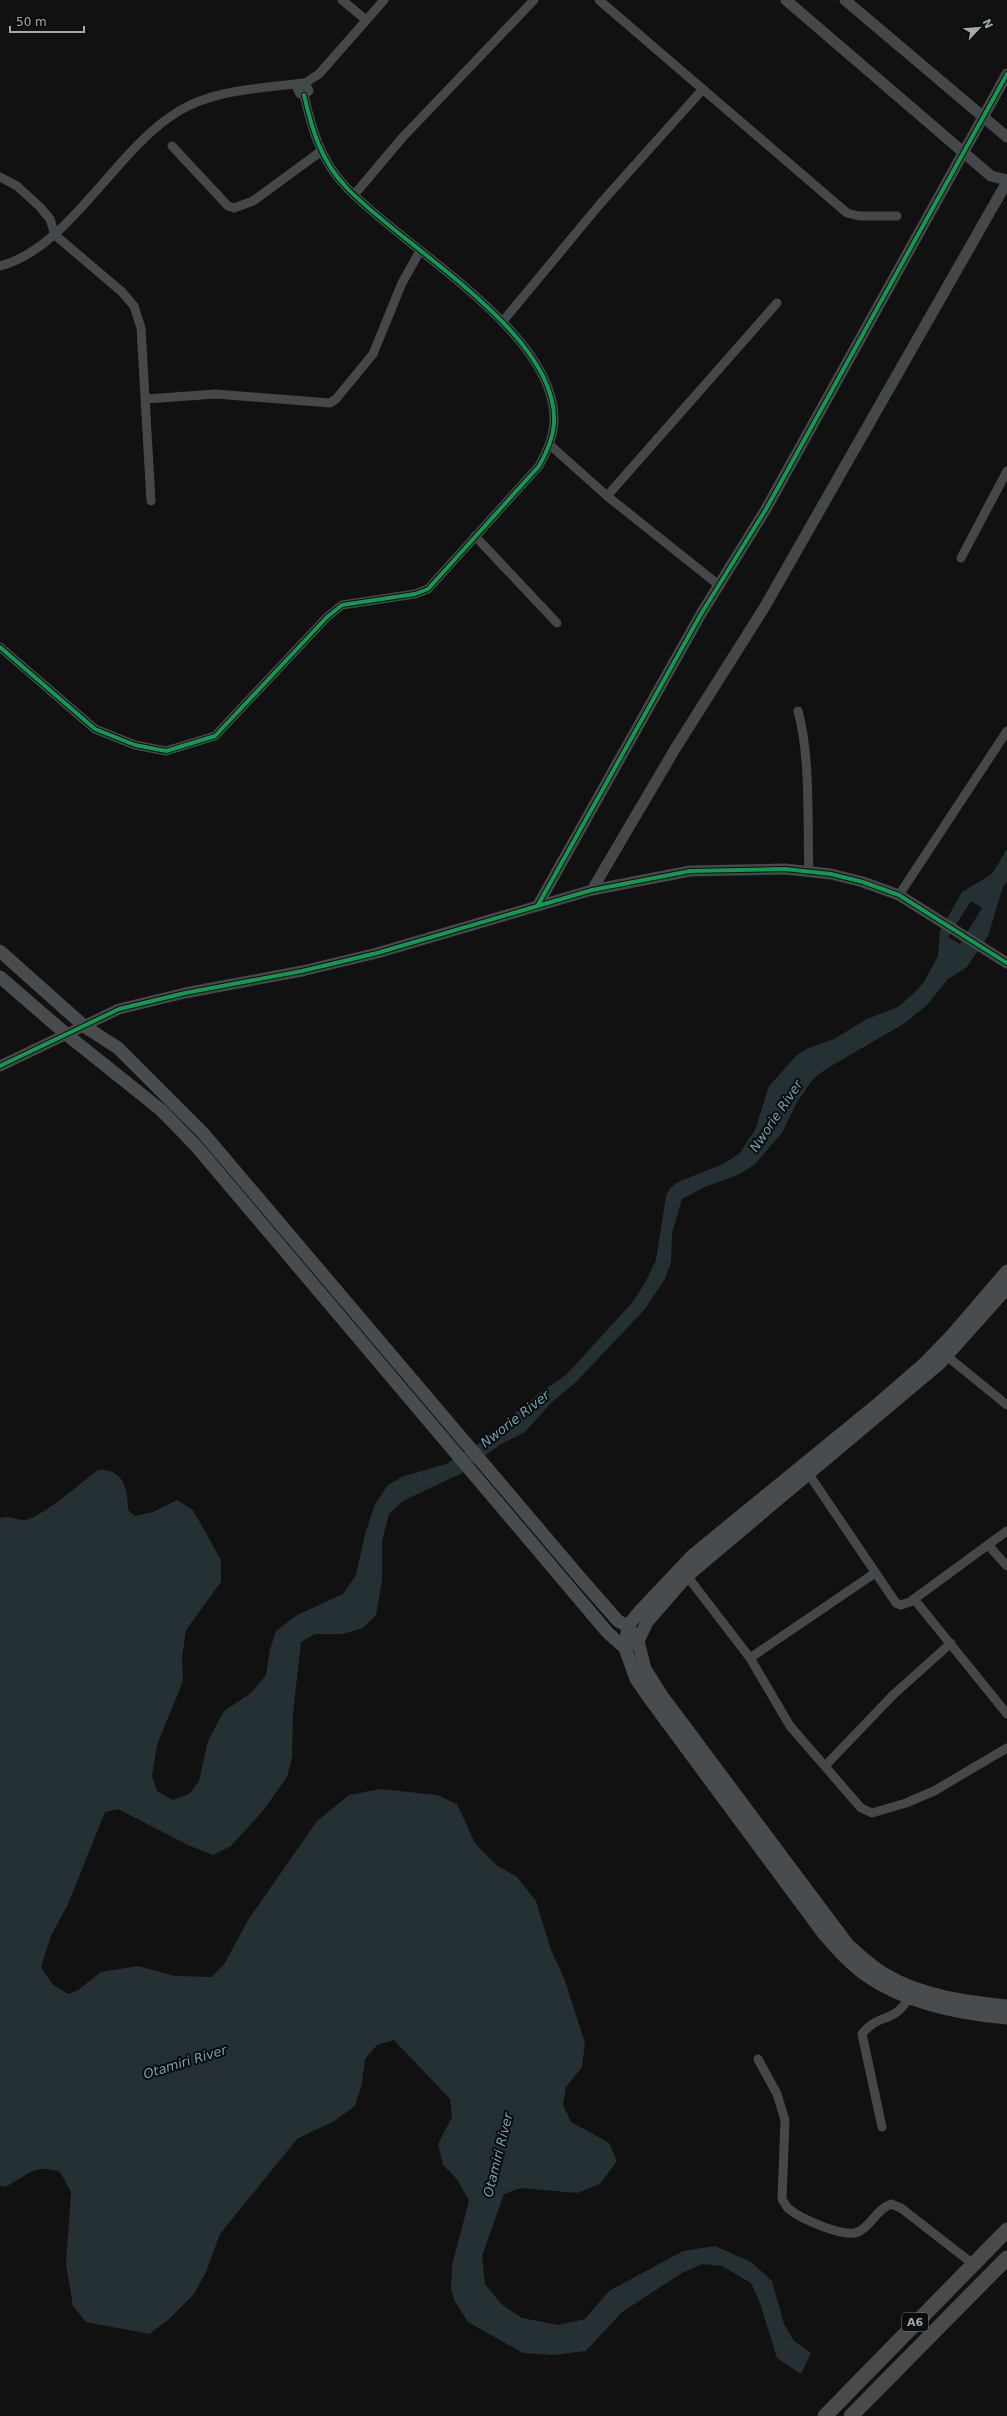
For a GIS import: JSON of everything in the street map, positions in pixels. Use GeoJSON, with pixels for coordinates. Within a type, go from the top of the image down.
{"type":"FeatureCollection","features":[{"type":"Feature","properties":{"kind":"highway","name":"A6"},"geometry":{"type":"LineString","coordinates":[[825,2416],[1007,2230]]}},
{"type":"Feature","properties":{"kind":"highway","name":"A6"},"geometry":{"type":"LineString","coordinates":[[851,2416],[1007,2258]]}},
{"type":"Feature","properties":{"kind":"main road"},"geometry":{"type":"LineString","coordinates":[[0,951],[84,1026],[118,1048],[203,1133],[454,1426],[502,1485],[618,1621],[628,1626],[638,1641],[645,1669],[662,1696],[848,1945],[886,1975],[904,1984],[957,1999],[1007,2006]]}},
{"type":"Feature","properties":{"kind":"main road"},"geometry":{"type":"LineString","coordinates":[[0,977],[66,1034],[161,1110],[196,1146],[608,1633],[625,1648]]}},
{"type":"Feature","properties":{"kind":"main road"},"geometry":{"type":"LineString","coordinates":[[943,1353],[1007,1271]]}},
{"type":"Feature","properties":{"kind":"main road"},"geometry":{"type":"LineString","coordinates":[[1007,1288],[943,1353],[879,1403],[806,1469],[684,1572],[628,1626],[625,1648],[636,1680],[823,1933],[847,1960],[867,1976],[887,1988],[908,1996],[966,2013],[1007,2018]]}},
{"type":"Feature","properties":{"kind":"main road"},"geometry":{"type":"LineString","coordinates":[[625,1648],[638,1641],[647,1622],[684,1572]]}},
{"type":"Feature","properties":{"kind":"street"},"geometry":{"type":"LineString","coordinates":[[342,0],[366,20]]}},
{"type":"Feature","properties":{"kind":"street"},"geometry":{"type":"LineString","coordinates":[[0,266],[30,253],[55,235],[121,162],[178,111],[203,99],[274,87],[303,88],[319,74],[384,0]]}},
{"type":"Feature","properties":{"kind":"street"},"geometry":{"type":"LineString","coordinates":[[354,195],[402,138],[534,0]]}},
{"type":"Feature","properties":{"kind":"street"},"geometry":{"type":"LineString","coordinates":[[599,0],[847,213],[860,216],[897,216]]}},
{"type":"Feature","properties":{"kind":"street"},"geometry":{"type":"LineString","coordinates":[[592,890],[675,749],[756,620],[1007,181],[991,176],[964,154],[786,0]]}},
{"type":"Feature","properties":{"kind":"street"},"geometry":{"type":"LineString","coordinates":[[845,0],[1007,137]]}},
{"type":"Feature","properties":{"kind":"street"},"geometry":{"type":"LineString","coordinates":[[538,905],[702,614],[766,509],[834,383],[964,154],[1007,74]]}},
{"type":"Feature","properties":{"kind":"street"},"geometry":{"type":"LineString","coordinates":[[0,647],[95,729],[135,745],[166,751],[215,736],[327,617],[342,605],[415,594],[428,589],[539,466],[550,445],[554,423],[553,408],[547,384],[534,359],[503,321],[345,187],[320,152],[303,88]]}},
{"type":"Feature","properties":{"kind":"street"},"geometry":{"type":"LineString","coordinates":[[503,321],[600,204],[703,89]]}},
{"type":"Feature","properties":{"kind":"street"},"geometry":{"type":"LineString","coordinates":[[172,146],[228,206],[234,208],[253,201],[320,152]]}},
{"type":"Feature","properties":{"kind":"street"},"geometry":{"type":"LineString","coordinates":[[0,177],[17,186],[40,207],[50,219],[55,235],[122,292],[134,306],[140,328],[146,399],[151,501]]}},
{"type":"Feature","properties":{"kind":"street"},"geometry":{"type":"LineString","coordinates":[[146,399],[216,394],[330,404],[341,394],[373,354],[402,283],[420,251]]}},
{"type":"Feature","properties":{"kind":"street"},"geometry":{"type":"LineString","coordinates":[[606,496],[777,303]]}},
{"type":"Feature","properties":{"kind":"street"},"geometry":{"type":"LineString","coordinates":[[550,445],[606,496],[720,586]]}},
{"type":"Feature","properties":{"kind":"street"},"geometry":{"type":"LineString","coordinates":[[961,558],[1007,472]]}},
{"type":"Feature","properties":{"kind":"street"},"geometry":{"type":"LineString","coordinates":[[475,536],[557,623]]}},
{"type":"Feature","properties":{"kind":"street"},"geometry":{"type":"LineString","coordinates":[[798,711],[802,726],[805,758],[809,872]]}},
{"type":"Feature","properties":{"kind":"street"},"geometry":{"type":"LineString","coordinates":[[899,895],[1007,731]]}},
{"type":"Feature","properties":{"kind":"street"},"geometry":{"type":"LineString","coordinates":[[0,1066],[119,1009],[185,993],[302,971],[377,953],[592,890],[690,871],[743,868],[785,868],[863,882],[899,895],[1007,963]]}},
{"type":"Feature","properties":{"kind":"street"},"geometry":{"type":"LineString","coordinates":[[943,1353],[1007,1405]]}},
{"type":"Feature","properties":{"kind":"street"},"geometry":{"type":"LineString","coordinates":[[806,1469],[896,1602],[906,1605],[1007,1531]]}},
{"type":"Feature","properties":{"kind":"street"},"geometry":{"type":"LineString","coordinates":[[988,1545],[1007,1566]]}},
{"type":"Feature","properties":{"kind":"street"},"geometry":{"type":"LineString","coordinates":[[684,1572],[750,1658],[790,1726],[861,1808],[872,1813],[906,1803],[934,1791],[1007,1748]]}},
{"type":"Feature","properties":{"kind":"street"},"geometry":{"type":"LineString","coordinates":[[750,1658],[875,1573]]}},
{"type":"Feature","properties":{"kind":"street"},"geometry":{"type":"LineString","coordinates":[[914,1599],[1007,1714]]}},
{"type":"Feature","properties":{"kind":"street"},"geometry":{"type":"LineString","coordinates":[[824,1766],[893,1695],[951,1643]]}},
{"type":"Feature","properties":{"kind":"street"},"geometry":{"type":"LineString","coordinates":[[882,2127],[862,2034],[869,2025],[902,2009],[908,1996]]}},
{"type":"Feature","properties":{"kind":"street"},"geometry":{"type":"LineString","coordinates":[[758,2059],[777,2094],[785,2120],[782,2199],[788,2209],[828,2228],[847,2234],[859,2231],[885,2206],[891,2204],[901,2208],[973,2264]]}},
{"type":"Feature","properties":{"kind":"water"},"geometry":{"type":"Polygon","coordinates":[[[1007,849],[1007,882],[1003,887],[988,936],[967,967],[948,979],[927,1005],[905,1023],[826,1069],[813,1079],[797,1102],[782,1133],[754,1165],[738,1175],[707,1186],[682,1199],[672,1233],[671,1262],[665,1279],[645,1309],[577,1381],[551,1403],[525,1432],[501,1444],[460,1474],[403,1501],[389,1514],[382,1541],[382,1580],[376,1615],[363,1628],[343,1634],[315,1634],[301,1642],[293,1714],[292,1758],[287,1777],[262,1812],[231,1846],[213,1855],[190,1846],[118,1809],[105,1812],[68,1904],[51,1936],[41,1967],[53,1985],[69,1994],[78,1990],[101,1972],[138,1966],[175,1976],[212,1977],[225,1963],[248,1920],[317,1821],[349,1795],[381,1789],[437,1795],[457,1804],[475,1843],[496,1865],[517,1877],[536,1901],[551,1950],[564,1978],[585,2043],[582,2067],[566,2087],[563,2105],[571,2122],[609,2143],[617,2161],[600,2184],[577,2193],[521,2188],[504,2194],[482,2256],[485,2284],[501,2304],[522,2318],[558,2325],[585,2319],[609,2291],[683,2251],[715,2246],[751,2262],[772,2281],[784,2324],[794,2341],[811,2353],[801,2374],[777,2358],[760,2303],[751,2283],[722,2266],[702,2264],[682,2273],[622,2312],[586,2351],[553,2355],[523,2353],[468,2322],[454,2300],[451,2289],[452,2265],[469,2201],[457,2179],[443,2165],[438,2144],[452,2117],[450,2099],[394,2040],[377,2045],[365,2059],[362,2083],[355,2106],[334,2121],[297,2139],[220,2234],[206,2272],[194,2294],[168,2320],[149,2334],[86,2322],[73,2306],[66,2264],[71,2192],[60,2172],[43,2169],[37,2170],[5,2187],[0,2186],[0,1518],[10,1517],[24,1520],[31,1518],[50,1507],[98,1470],[113,1472],[118,1476],[125,1488],[128,1510],[135,1516],[153,1512],[177,1500],[193,1510],[221,1560],[221,1582],[186,1630],[182,1658],[183,1681],[157,1745],[152,1776],[157,1791],[173,1800],[189,1794],[199,1781],[208,1741],[224,1711],[251,1693],[266,1675],[270,1649],[276,1631],[297,1615],[343,1594],[356,1575],[365,1534],[375,1504],[388,1485],[404,1476],[446,1464],[481,1442],[537,1395],[566,1375],[631,1304],[645,1283],[656,1260],[666,1196],[670,1188],[678,1182],[723,1164],[739,1154],[755,1130],[769,1086],[796,1056],[806,1049],[834,1039],[867,1019],[898,1007],[915,992],[924,982],[938,956],[940,931],[962,892],[992,874],[1007,849]],[[971,901],[948,937],[960,944],[982,908],[971,901]]]}},
{"type":"Feature","properties":{"kind":"cycle path"},"geometry":{"type":"LineString","coordinates":[[538,905],[701,614],[766,509],[1007,74]]}},
{"type":"Feature","properties":{"kind":"cycle path"},"geometry":{"type":"LineString","coordinates":[[0,647],[95,729],[135,745],[166,751],[215,736],[327,617],[342,605],[415,594],[428,589],[542,461],[551,440],[554,423],[549,389],[531,357],[505,325],[473,294],[371,211],[337,177],[324,156],[314,133],[304,95]]}},
{"type":"Feature","properties":{"kind":"cycle path"},"geometry":{"type":"LineString","coordinates":[[0,1066],[119,1009],[185,993],[302,971],[377,953],[592,890],[690,871],[785,869],[831,874],[863,882],[899,895],[1007,963]]}},
{"type":"Feature","properties":{"kind":"water label","name":"Nworie River"},"geometry":{"type":"Point","coordinates":[776,1116]}},
{"type":"Feature","properties":{"kind":"water label","name":"Nworie River"},"geometry":{"type":"Point","coordinates":[515,1419]}},
{"type":"Feature","properties":{"kind":"water label","name":"Otamiri River"},"geometry":{"type":"Point","coordinates":[185,2062]}},
{"type":"Feature","properties":{"kind":"water label","name":"Otamiri River"},"geometry":{"type":"Point","coordinates":[498,2155]}}]}
